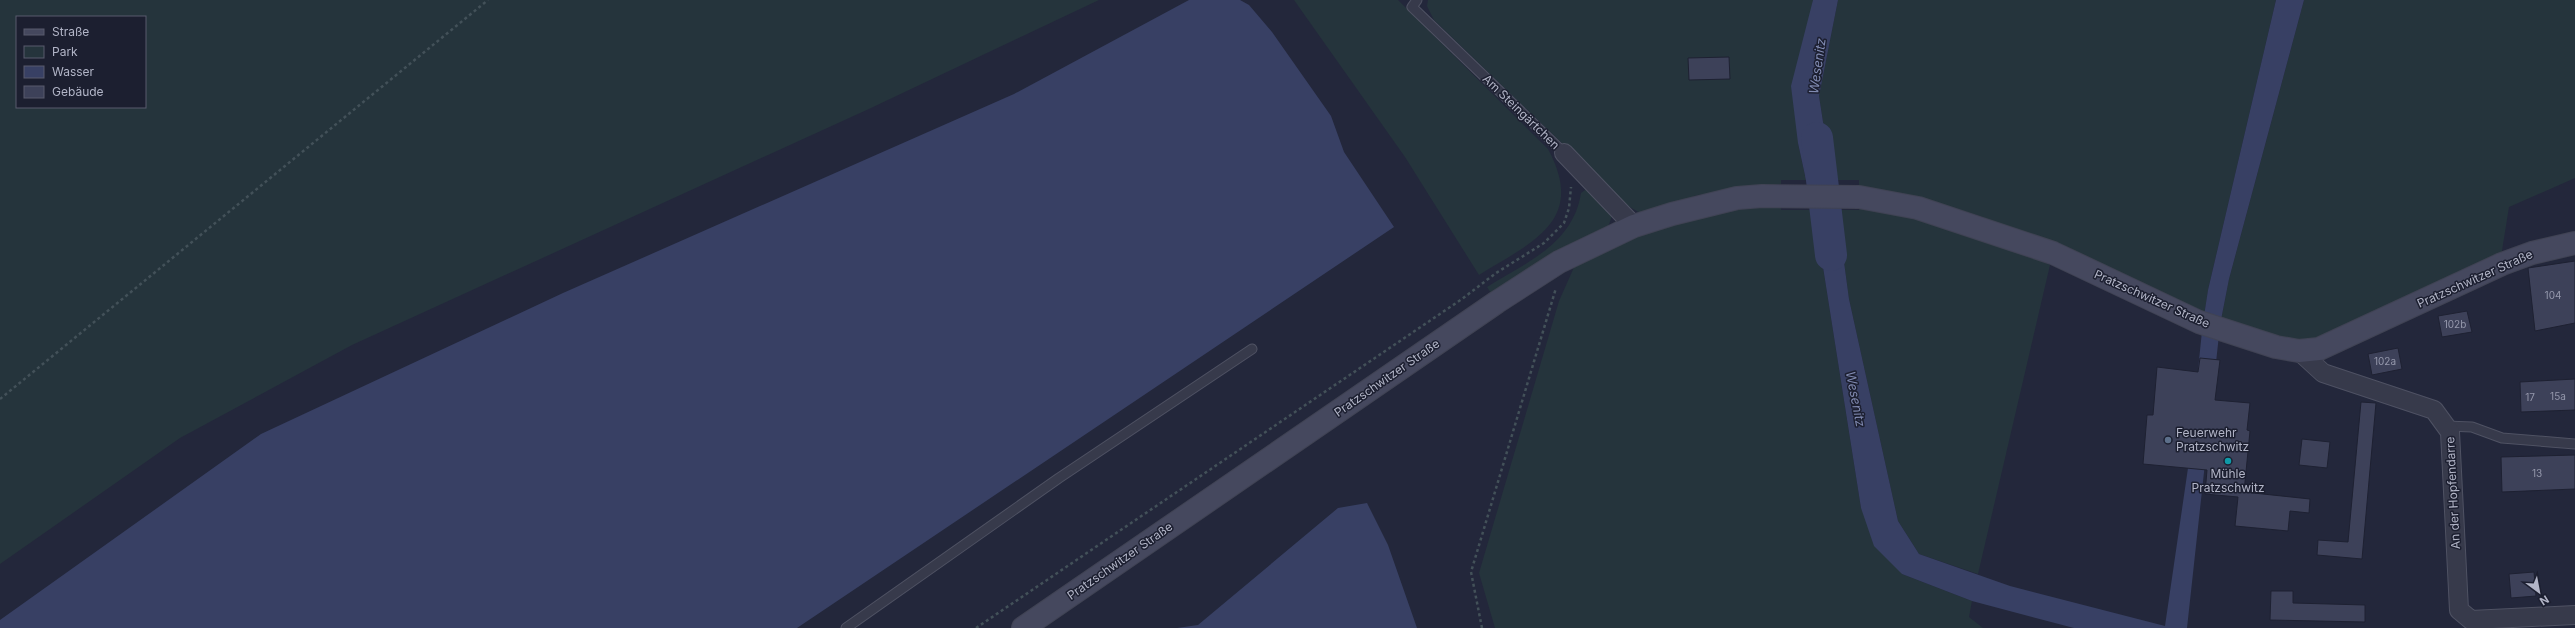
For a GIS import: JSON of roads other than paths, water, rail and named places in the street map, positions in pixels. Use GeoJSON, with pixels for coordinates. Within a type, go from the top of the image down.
{"type":"FeatureCollection","features":[{"type":"Feature","properties":{"kind":"street","name":"Am Steingärtchen"},"geometry":{"type":"LineString","coordinates":[[1564,153],[1634,226]]}},
{"type":"Feature","properties":{"kind":"street","name":"Pratzschwitzer Straße"},"geometry":{"type":"LineString","coordinates":[[1023,628],[1497,302],[1559,262],[1634,226],[1714,203],[1738,198],[1781,196],[1859,197],[1918,208],[2053,253],[2199,322],[2276,347],[2299,351],[2319,348],[2514,260],[2532,253],[2575,243]]}},
{"type":"Feature","properties":{"kind":"street","name":"An der Hopfendarre"},"geometry":{"type":"LineString","coordinates":[[2299,351],[2323,372],[2434,410],[2450,432],[2459,610],[2471,620],[2575,615]]}},
{"type":"Feature","properties":{"kind":"lane","name":"Am Steingärtchen"},"geometry":{"type":"LineString","coordinates":[[1417,0],[1412,7],[1564,153]]}},
{"type":"Feature","properties":{"kind":"lane"},"geometry":{"type":"LineString","coordinates":[[846,628],[1059,478],[1252,349]]}},
{"type":"Feature","properties":{"kind":"lane"},"geometry":{"type":"LineString","coordinates":[[2446,426],[2472,427],[2502,438],[2575,444]]}},
{"type":"Feature","properties":{"kind":"water"},"geometry":{"type":"Polygon","coordinates":[[[1189,0],[1240,0],[1249,5],[1272,32],[1331,116],[1344,152],[1394,227],[797,628],[0,628],[0,620],[261,434],[563,293],[1014,94],[1189,0]]]}},
{"type":"Feature","properties":{"kind":"water"},"geometry":{"type":"Polygon","coordinates":[[[1813,0],[1838,0],[1819,96],[1832,180],[1806,180],[1798,143],[1791,86],[1813,0]]]}},
{"type":"Feature","properties":{"kind":"water"},"geometry":{"type":"Polygon","coordinates":[[[2276,0],[2304,0],[2229,279],[2221,320],[2204,316],[2208,290],[2276,0]]]}},
{"type":"Feature","properties":{"kind":"water"},"geometry":{"type":"Polygon","coordinates":[[[1814,210],[1837,210],[1849,299],[1898,521],[1919,554],[2010,586],[2165,626],[2188,468],[2202,331],[2219,335],[2187,628],[2074,628],[1972,601],[1902,574],[1874,546],[1861,508],[1814,210]]]}},
{"type":"Feature","properties":{"kind":"water"},"geometry":{"type":"Polygon","coordinates":[[[1367,503],[1388,545],[1417,628],[1177,628],[1198,625],[1338,508],[1367,503]]]}},
{"type":"Feature","properties":{"kind":"waterway","name":"Wesenitz"},"geometry":{"type":"LineString","coordinates":[[1817,138],[1831,255]]}},
{"type":"Feature","properties":{"kind":"place","name":"Feuerwehr Pratzschwitz"},"geometry":{"type":"Point","coordinates":[2168,440]}},
{"type":"Feature","properties":{"kind":"place","name":"Mühle Pratzschwitz"},"geometry":{"type":"Point","coordinates":[2228,461]}}]}
